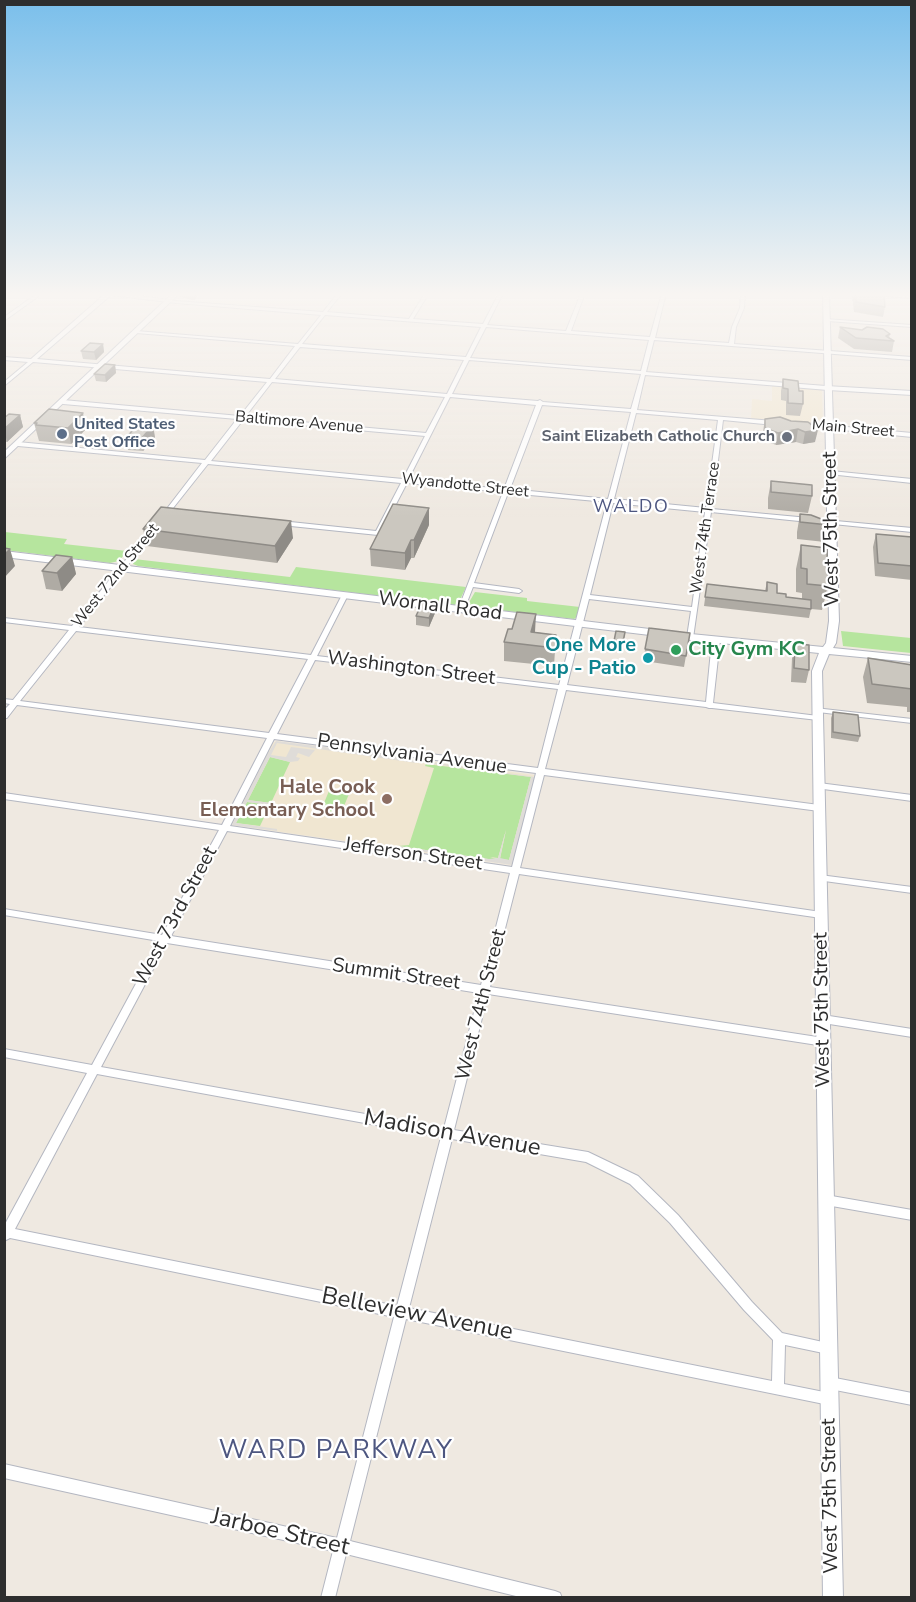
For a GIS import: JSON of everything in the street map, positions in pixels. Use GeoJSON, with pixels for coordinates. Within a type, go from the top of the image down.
{"type":"FeatureCollection","features":[{"type":"Feature","properties":{"kind":"main road"},"geometry":{"type":"LineString","coordinates":[[4,457],[99,368]]}},
{"type":"Feature","properties":{"kind":"main road","name":"West 75th Street"},"geometry":{"type":"LineString","coordinates":[[828,368],[834,621],[831,643],[817,671],[833,1598]]}},
{"type":"Feature","properties":{"kind":"main road","name":"Wornall Road"},"geometry":{"type":"LineString","coordinates":[[4,554],[716,640],[912,659]]}},
{"type":"Feature","properties":{"kind":"street"},"geometry":{"type":"LineString","coordinates":[[4,385],[24,368]]}},
{"type":"Feature","properties":{"kind":"street"},"geometry":{"type":"LineString","coordinates":[[133,368],[780,423]]}},
{"type":"Feature","properties":{"kind":"street","name":"West 72nd Street"},"geometry":{"type":"LineString","coordinates":[[4,716],[124,568],[280,368]]}},
{"type":"Feature","properties":{"kind":"street"},"geometry":{"type":"LineString","coordinates":[[277,522],[378,533],[463,368]]}},
{"type":"Feature","properties":{"kind":"street"},"geometry":{"type":"LineString","coordinates":[[577,368],[912,393]]}},
{"type":"Feature","properties":{"kind":"street","name":"West 74th Street"},"geometry":{"type":"LineString","coordinates":[[328,1598],[588,597],[644,368]]}},
{"type":"Feature","properties":{"kind":"street","name":"Baltimore Avenue"},"geometry":{"type":"LineString","coordinates":[[63,402],[429,435]]}},
{"type":"Feature","properties":{"kind":"street"},"geometry":{"type":"LineString","coordinates":[[461,610],[540,402]]}},
{"type":"Feature","properties":{"kind":"street","name":"West 74th Terrace"},"geometry":{"type":"LineString","coordinates":[[691,637],[721,418]]}},
{"type":"Feature","properties":{"kind":"street","name":"Main Street"},"geometry":{"type":"LineString","coordinates":[[801,425],[912,435]]}},
{"type":"Feature","properties":{"kind":"street","name":"Wyandotte Street"},"geometry":{"type":"LineString","coordinates":[[18,444],[912,530]]}},
{"type":"Feature","properties":{"kind":"street"},"geometry":{"type":"LineString","coordinates":[[831,473],[912,481]]}},
{"type":"Feature","properties":{"kind":"street"},"geometry":{"type":"LineString","coordinates":[[168,511],[178,512]]}},
{"type":"Feature","properties":{"kind":"street"},"geometry":{"type":"LineString","coordinates":[[471,585],[519,591]]}},
{"type":"Feature","properties":{"kind":"street","name":"West 73rd Street"},"geometry":{"type":"LineString","coordinates":[[5,1234],[224,828],[345,595]]}},
{"type":"Feature","properties":{"kind":"street"},"geometry":{"type":"LineString","coordinates":[[588,597],[694,609]]}},
{"type":"Feature","properties":{"kind":"street","name":"Washington Street"},"geometry":{"type":"LineString","coordinates":[[4,620],[710,706],[912,722]]}},
{"type":"Feature","properties":{"kind":"street"},"geometry":{"type":"LineString","coordinates":[[710,706],[716,640]]}},
{"type":"Feature","properties":{"kind":"street","name":"Pennsylvania Avenue"},"geometry":{"type":"LineString","coordinates":[[4,701],[819,808]]}},
{"type":"Feature","properties":{"kind":"street"},"geometry":{"type":"LineString","coordinates":[[819,786],[912,798]]}},
{"type":"Feature","properties":{"kind":"street","name":"Jefferson Street"},"geometry":{"type":"LineString","coordinates":[[4,796],[821,915]]}},
{"type":"Feature","properties":{"kind":"street"},"geometry":{"type":"LineString","coordinates":[[820,878],[912,890]]}},
{"type":"Feature","properties":{"kind":"street","name":"Summit Street"},"geometry":{"type":"LineString","coordinates":[[4,912],[310,963],[486,988],[824,1042]]}},
{"type":"Feature","properties":{"kind":"street"},"geometry":{"type":"LineString","coordinates":[[823,1019],[912,1033]]}},
{"type":"Feature","properties":{"kind":"street","name":"Madison Avenue"},"geometry":{"type":"LineString","coordinates":[[4,1053],[369,1120],[588,1157],[634,1180],[674,1219],[748,1306],[779,1338]]}},
{"type":"Feature","properties":{"kind":"street"},"geometry":{"type":"LineString","coordinates":[[826,1200],[912,1215]]}},
{"type":"Feature","properties":{"kind":"street","name":"Belleview Avenue"},"geometry":{"type":"LineString","coordinates":[[5,1234],[778,1389],[829,1391],[912,1399]]}},
{"type":"Feature","properties":{"kind":"street"},"geometry":{"type":"LineString","coordinates":[[778,1389],[779,1338],[828,1348]]}},
{"type":"Feature","properties":{"kind":"street","name":"Jarboe Street"},"geometry":{"type":"LineString","coordinates":[[4,1471],[342,1546],[555,1598]]}},
{"type":"Feature","properties":{"kind":"shaded area"},"geometry":{"type":"Polygon","coordinates":[[[772,385],[822,390],[823,424],[751,419],[752,399],[772,401],[772,385]]]}},
{"type":"Feature","properties":{"kind":"shaded area","name":"Hale Cook Elementary School"},"geometry":{"type":"Polygon","coordinates":[[[276,741],[534,775],[512,865],[232,825],[276,741]]]}},
{"type":"Feature","properties":{"kind":"shaded area"},"geometry":{"type":"Polygon","coordinates":[[[276,741],[389,755],[414,760],[416,763],[277,743],[271,755],[286,757],[291,747],[315,750],[309,757],[298,753],[296,757],[300,758],[298,761],[290,762],[270,757],[248,800],[271,803],[270,805],[247,802],[236,823],[277,829],[277,831],[232,825],[276,741]]]}},
{"type":"Feature","properties":{"kind":"shaded area"},"geometry":{"type":"Polygon","coordinates":[[[427,763],[535,777],[512,865],[399,848],[398,846],[489,859],[498,858],[506,830],[500,858],[509,860],[531,777],[427,763]]]}},
{"type":"Feature","properties":{"kind":"green space"},"geometry":{"type":"Polygon","coordinates":[[[5,532],[67,539],[64,544],[127,551],[119,561],[110,563],[5,550],[5,532]]]}},
{"type":"Feature","properties":{"kind":"green space"},"geometry":{"type":"Polygon","coordinates":[[[134,559],[290,577],[296,567],[466,587],[458,604],[454,605],[138,566],[133,564],[134,559]]]}},
{"type":"Feature","properties":{"kind":"green space"},"geometry":{"type":"Polygon","coordinates":[[[475,592],[580,607],[574,619],[472,607],[468,604],[475,592]]]}},
{"type":"Feature","properties":{"kind":"green space"},"geometry":{"type":"Polygon","coordinates":[[[841,631],[911,638],[911,653],[843,646],[841,631]]]}},
{"type":"Feature","properties":{"kind":"green space"},"geometry":{"type":"Polygon","coordinates":[[[270,757],[290,762],[271,803],[248,800],[270,757]]]}},
{"type":"Feature","properties":{"kind":"green space"},"geometry":{"type":"Polygon","coordinates":[[[426,764],[531,777],[509,860],[500,859],[506,830],[498,858],[490,857],[502,861],[398,846],[409,845],[434,768],[425,766],[426,764]]]}},
{"type":"Feature","properties":{"kind":"green space"},"geometry":{"type":"Polygon","coordinates":[[[329,791],[349,794],[341,813],[321,810],[329,791]]]}},
{"type":"Feature","properties":{"kind":"green space"},"geometry":{"type":"Polygon","coordinates":[[[247,802],[270,805],[260,826],[236,823],[247,802]]]}},
{"type":"Feature","properties":{"kind":"building"},"geometry":{"type":"Polygon","coordinates":[[[101,368],[112,368],[105,375],[94,374],[101,368]]]}},
{"type":"Feature","properties":{"kind":"building"},"geometry":{"type":"Polygon","coordinates":[[[783,379],[798,381],[799,391],[803,391],[803,404],[788,403],[788,389],[783,388],[783,379]]]}},
{"type":"Feature","properties":{"kind":"building"},"geometry":{"type":"Polygon","coordinates":[[[49,409],[83,413],[68,428],[36,425],[37,423],[34,423],[49,409]]]}},
{"type":"Feature","properties":{"kind":"building"},"geometry":{"type":"Polygon","coordinates":[[[9,414],[20,415],[4,429],[4,418],[9,414]]]}},
{"type":"Feature","properties":{"kind":"building"},"geometry":{"type":"Polygon","coordinates":[[[780,417],[791,421],[808,422],[818,430],[805,432],[798,429],[778,433],[765,428],[765,419],[780,417]]]}},
{"type":"Feature","properties":{"kind":"building"},"geometry":{"type":"Polygon","coordinates":[[[138,424],[153,425],[141,439],[126,438],[138,424]]]}},
{"type":"Feature","properties":{"kind":"building"},"geometry":{"type":"Polygon","coordinates":[[[771,481],[812,485],[812,496],[771,492],[771,481]]]}},
{"type":"Feature","properties":{"kind":"building"},"geometry":{"type":"Polygon","coordinates":[[[393,504],[429,508],[414,540],[411,540],[405,553],[370,549],[393,504]]]}},
{"type":"Feature","properties":{"kind":"building"},"geometry":{"type":"Polygon","coordinates":[[[161,507],[291,521],[275,546],[143,529],[161,507]]]}},
{"type":"Feature","properties":{"kind":"building"},"geometry":{"type":"Polygon","coordinates":[[[800,514],[811,515],[829,522],[829,525],[800,522],[800,514]]]}},
{"type":"Feature","properties":{"kind":"building"},"geometry":{"type":"Polygon","coordinates":[[[876,534],[912,537],[912,566],[878,563],[876,534]]]}},
{"type":"Feature","properties":{"kind":"building"},"geometry":{"type":"Polygon","coordinates":[[[801,545],[827,548],[828,586],[807,584],[807,569],[801,568],[801,545]]]}},
{"type":"Feature","properties":{"kind":"building"},"geometry":{"type":"Polygon","coordinates":[[[56,555],[72,557],[57,573],[42,571],[56,555]]]}},
{"type":"Feature","properties":{"kind":"building"},"geometry":{"type":"Polygon","coordinates":[[[767,582],[777,584],[777,593],[786,594],[786,597],[811,600],[811,609],[705,597],[707,584],[767,591],[767,582]]]}},
{"type":"Feature","properties":{"kind":"building"},"geometry":{"type":"Polygon","coordinates":[[[422,603],[435,604],[429,618],[416,616],[422,603]]]}},
{"type":"Feature","properties":{"kind":"building"},"geometry":{"type":"Polygon","coordinates":[[[517,612],[536,614],[531,632],[556,635],[555,648],[504,642],[508,629],[512,629],[517,612]]]}},
{"type":"Feature","properties":{"kind":"building"},"geometry":{"type":"Polygon","coordinates":[[[649,628],[690,633],[686,656],[645,649],[649,628]]]}},
{"type":"Feature","properties":{"kind":"building"},"geometry":{"type":"Polygon","coordinates":[[[616,631],[625,632],[623,642],[614,641],[616,631]]]}},
{"type":"Feature","properties":{"kind":"building"},"geometry":{"type":"Polygon","coordinates":[[[795,644],[809,645],[809,670],[794,668],[795,644]]]}},
{"type":"Feature","properties":{"kind":"building"},"geometry":{"type":"Polygon","coordinates":[[[868,658],[912,665],[912,689],[872,684],[868,658]]]}},
{"type":"Feature","properties":{"kind":"building"},"geometry":{"type":"Polygon","coordinates":[[[833,712],[858,715],[860,736],[833,732],[833,712]]]}},
{"type":"Feature","properties":{"kind":"place","name":"United States Post Office"},"geometry":{"type":"Point","coordinates":[62,434]}},
{"type":"Feature","properties":{"kind":"place","name":"Saint Elizabeth Catholic Church"},"geometry":{"type":"Point","coordinates":[787,437]}},
{"type":"Feature","properties":{"kind":"place","name":"City Gym KC"},"geometry":{"type":"Point","coordinates":[676,650]}},
{"type":"Feature","properties":{"kind":"place","name":"One More Cup - Patio"},"geometry":{"type":"Point","coordinates":[648,658]}},
{"type":"Feature","properties":{"kind":"place","name":"Hale Cook Elementary School"},"geometry":{"type":"Point","coordinates":[387,799]}},
{"type":"Feature","properties":{"kind":"district","name":"WALDO"},"geometry":{"type":"Point","coordinates":[631,508]}},
{"type":"Feature","properties":{"kind":"district","name":"WARD PARKWAY"},"geometry":{"type":"Point","coordinates":[336,1452]}}]}
